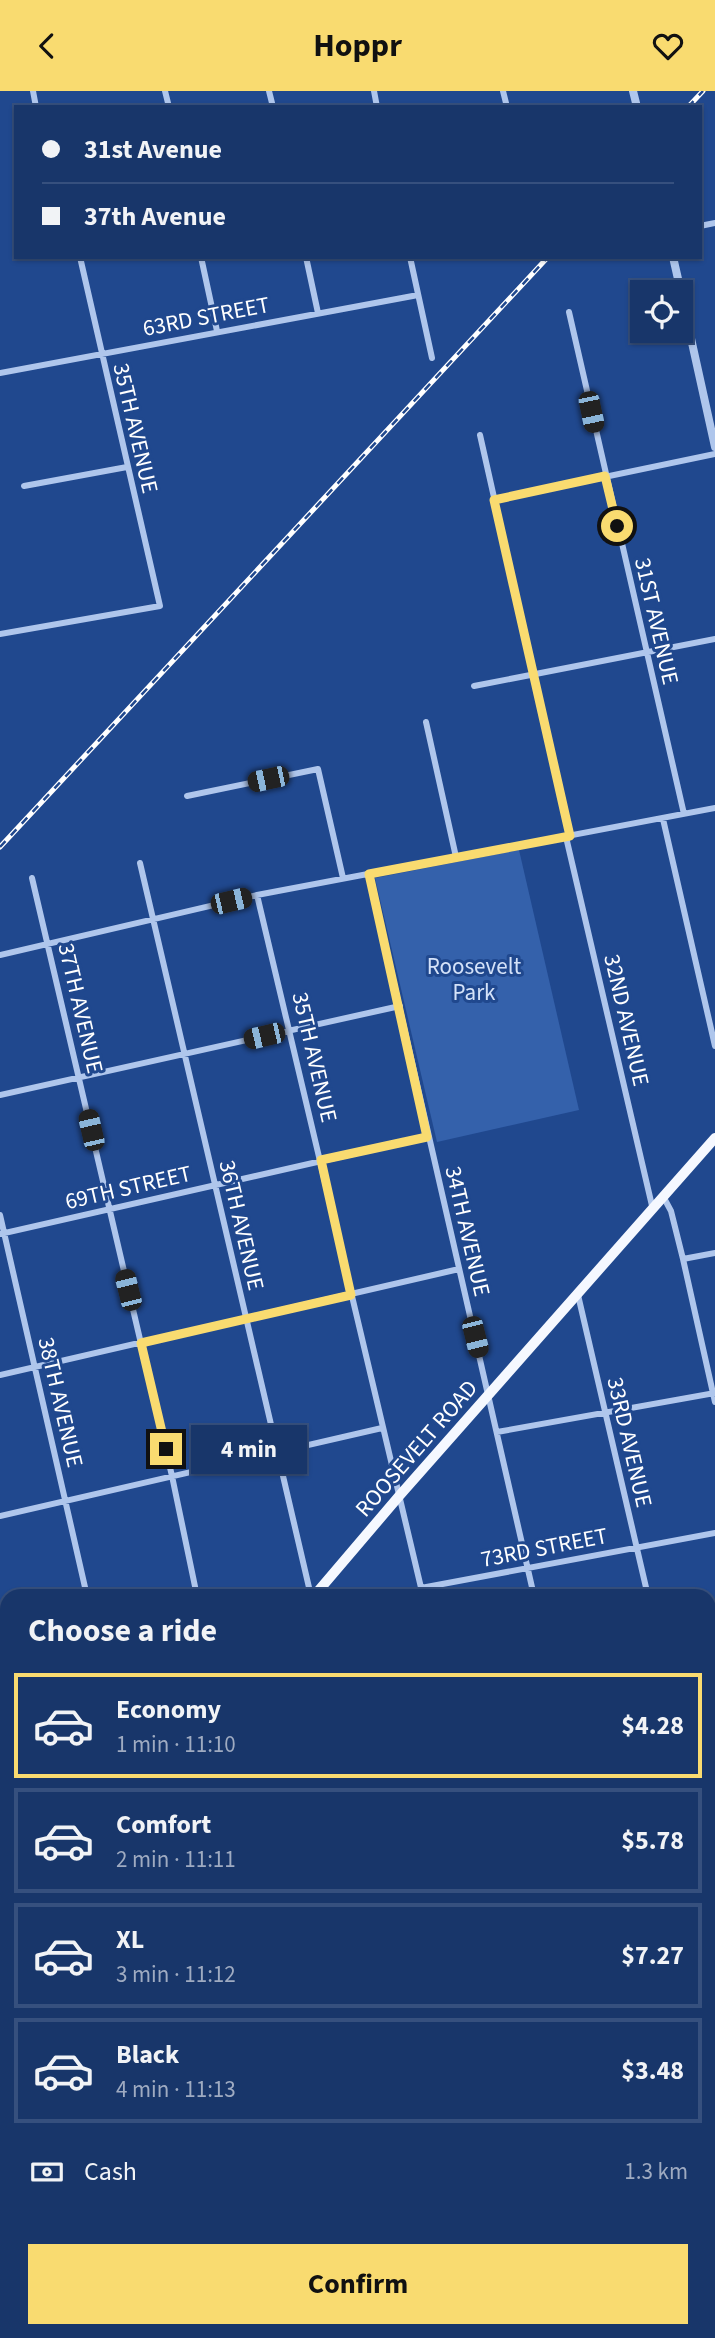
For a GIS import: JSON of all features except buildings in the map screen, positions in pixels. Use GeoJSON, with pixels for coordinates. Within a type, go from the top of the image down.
{"type":"FeatureCollection","features":[{"type":"Feature","properties":{"kind":"main road","name":"ROOSEVELT ROAD"},"geometry":{"type":"LineString","coordinates":[[318,1589],[715,1138]]}},
{"type":"Feature","properties":{"kind":"street","name":"35TH AVENUE"},"geometry":{"type":"LineString","coordinates":[[0,633],[160,606],[80,259]]}},
{"type":"Feature","properties":{"kind":"street"},"geometry":{"type":"LineString","coordinates":[[201,259],[217,331]]}},
{"type":"Feature","properties":{"kind":"street"},"geometry":{"type":"LineString","coordinates":[[306,259],[318,313]]}},
{"type":"Feature","properties":{"kind":"street"},"geometry":{"type":"LineString","coordinates":[[410,259],[432,359]]}},
{"type":"Feature","properties":{"kind":"street"},"geometry":{"type":"LineString","coordinates":[[673,259],[678,280]]}},
{"type":"Feature","properties":{"kind":"street","name":"63RD STREET"},"geometry":{"type":"LineString","coordinates":[[0,373],[418,295]]}},
{"type":"Feature","properties":{"kind":"street","name":"31ST AVENUE"},"geometry":{"type":"LineString","coordinates":[[569,312],[684,814]]}},
{"type":"Feature","properties":{"kind":"street"},"geometry":{"type":"LineString","coordinates":[[692,343],[715,447]]}},
{"type":"Feature","properties":{"kind":"street","name":"32ND AVENUE"},"geometry":{"type":"LineString","coordinates":[[480,435],[653,1211]]}},
{"type":"Feature","properties":{"kind":"street"},"geometry":{"type":"LineString","coordinates":[[494,500],[715,454]]}},
{"type":"Feature","properties":{"kind":"street"},"geometry":{"type":"LineString","coordinates":[[24,486],[127,467]]}},
{"type":"Feature","properties":{"kind":"street"},"geometry":{"type":"LineString","coordinates":[[474,686],[715,639]]}},
{"type":"Feature","properties":{"kind":"street"},"geometry":{"type":"LineString","coordinates":[[426,722],[456,857]]}},
{"type":"Feature","properties":{"kind":"street"},"geometry":{"type":"LineString","coordinates":[[187,796],[318,769],[343,878]]}},
{"type":"Feature","properties":{"kind":"street"},"geometry":{"type":"LineString","coordinates":[[0,955],[257,895],[715,808]]}},
{"type":"Feature","properties":{"kind":"street"},"geometry":{"type":"LineString","coordinates":[[663,818],[715,1046]]}},
{"type":"Feature","properties":{"kind":"street","name":"36TH AVENUE"},"geometry":{"type":"LineString","coordinates":[[140,863],[310,1589]]}},
{"type":"Feature","properties":{"kind":"street","name":"34TH AVENUE"},"geometry":{"type":"LineString","coordinates":[[369,874],[427,1137],[533,1589]]}},
{"type":"Feature","properties":{"kind":"street","name":"37TH AVENUE"},"geometry":{"type":"LineString","coordinates":[[32,878],[172,1476],[196,1589]]}},
{"type":"Feature","properties":{"kind":"street","name":"35TH AVENUE"},"geometry":{"type":"LineString","coordinates":[[257,895],[421,1588]]}},
{"type":"Feature","properties":{"kind":"street"},"geometry":{"type":"LineString","coordinates":[[0,1095],[400,1006]]}},
{"type":"Feature","properties":{"kind":"street","name":"69TH STREET"},"geometry":{"type":"LineString","coordinates":[[2,1234],[427,1137]]}},
{"type":"Feature","properties":{"kind":"street"},"geometry":{"type":"LineString","coordinates":[[664,1198],[671,1211],[715,1402]]}},
{"type":"Feature","properties":{"kind":"street","name":"38TH AVENUE"},"geometry":{"type":"LineString","coordinates":[[0,1215],[2,1234],[85,1589]]}},
{"type":"Feature","properties":{"kind":"street"},"geometry":{"type":"LineString","coordinates":[[683,1259],[715,1253]]}},
{"type":"Feature","properties":{"kind":"street"},"geometry":{"type":"LineString","coordinates":[[0,1375],[459,1269]]}},
{"type":"Feature","properties":{"kind":"street","name":"33RD AVENUE"},"geometry":{"type":"LineString","coordinates":[[578,1295],[646,1589]]}},
{"type":"Feature","properties":{"kind":"street"},"geometry":{"type":"LineString","coordinates":[[497,1433],[714,1393]]}},
{"type":"Feature","properties":{"kind":"street"},"geometry":{"type":"LineString","coordinates":[[0,1516],[382,1428]]}},
{"type":"Feature","properties":{"kind":"street","name":"73RD STREET"},"geometry":{"type":"LineString","coordinates":[[421,1588],[715,1533]]}},
{"type":"Feature","properties":{"kind":"green space","name":"Roosevelt Park"},"geometry":{"type":"Polygon","coordinates":[[[519,850],[579,1110],[437,1142],[375,878],[519,850]]]}},
{"type":"Feature","properties":{"kind":"railway"},"geometry":{"type":"LineString","coordinates":[[690,105],[703,91]]}},
{"type":"Feature","properties":{"kind":"railway"},"geometry":{"type":"LineString","coordinates":[[0,847],[546,259]]}},
{"type":"Feature","properties":{"kind":"route"},"geometry":{"type":"LineString","coordinates":[[166,1449],[141,1343],[351,1295],[321,1160],[427,1137],[369,874],[570,836],[494,500],[605,476],[617,526]]}}]}
